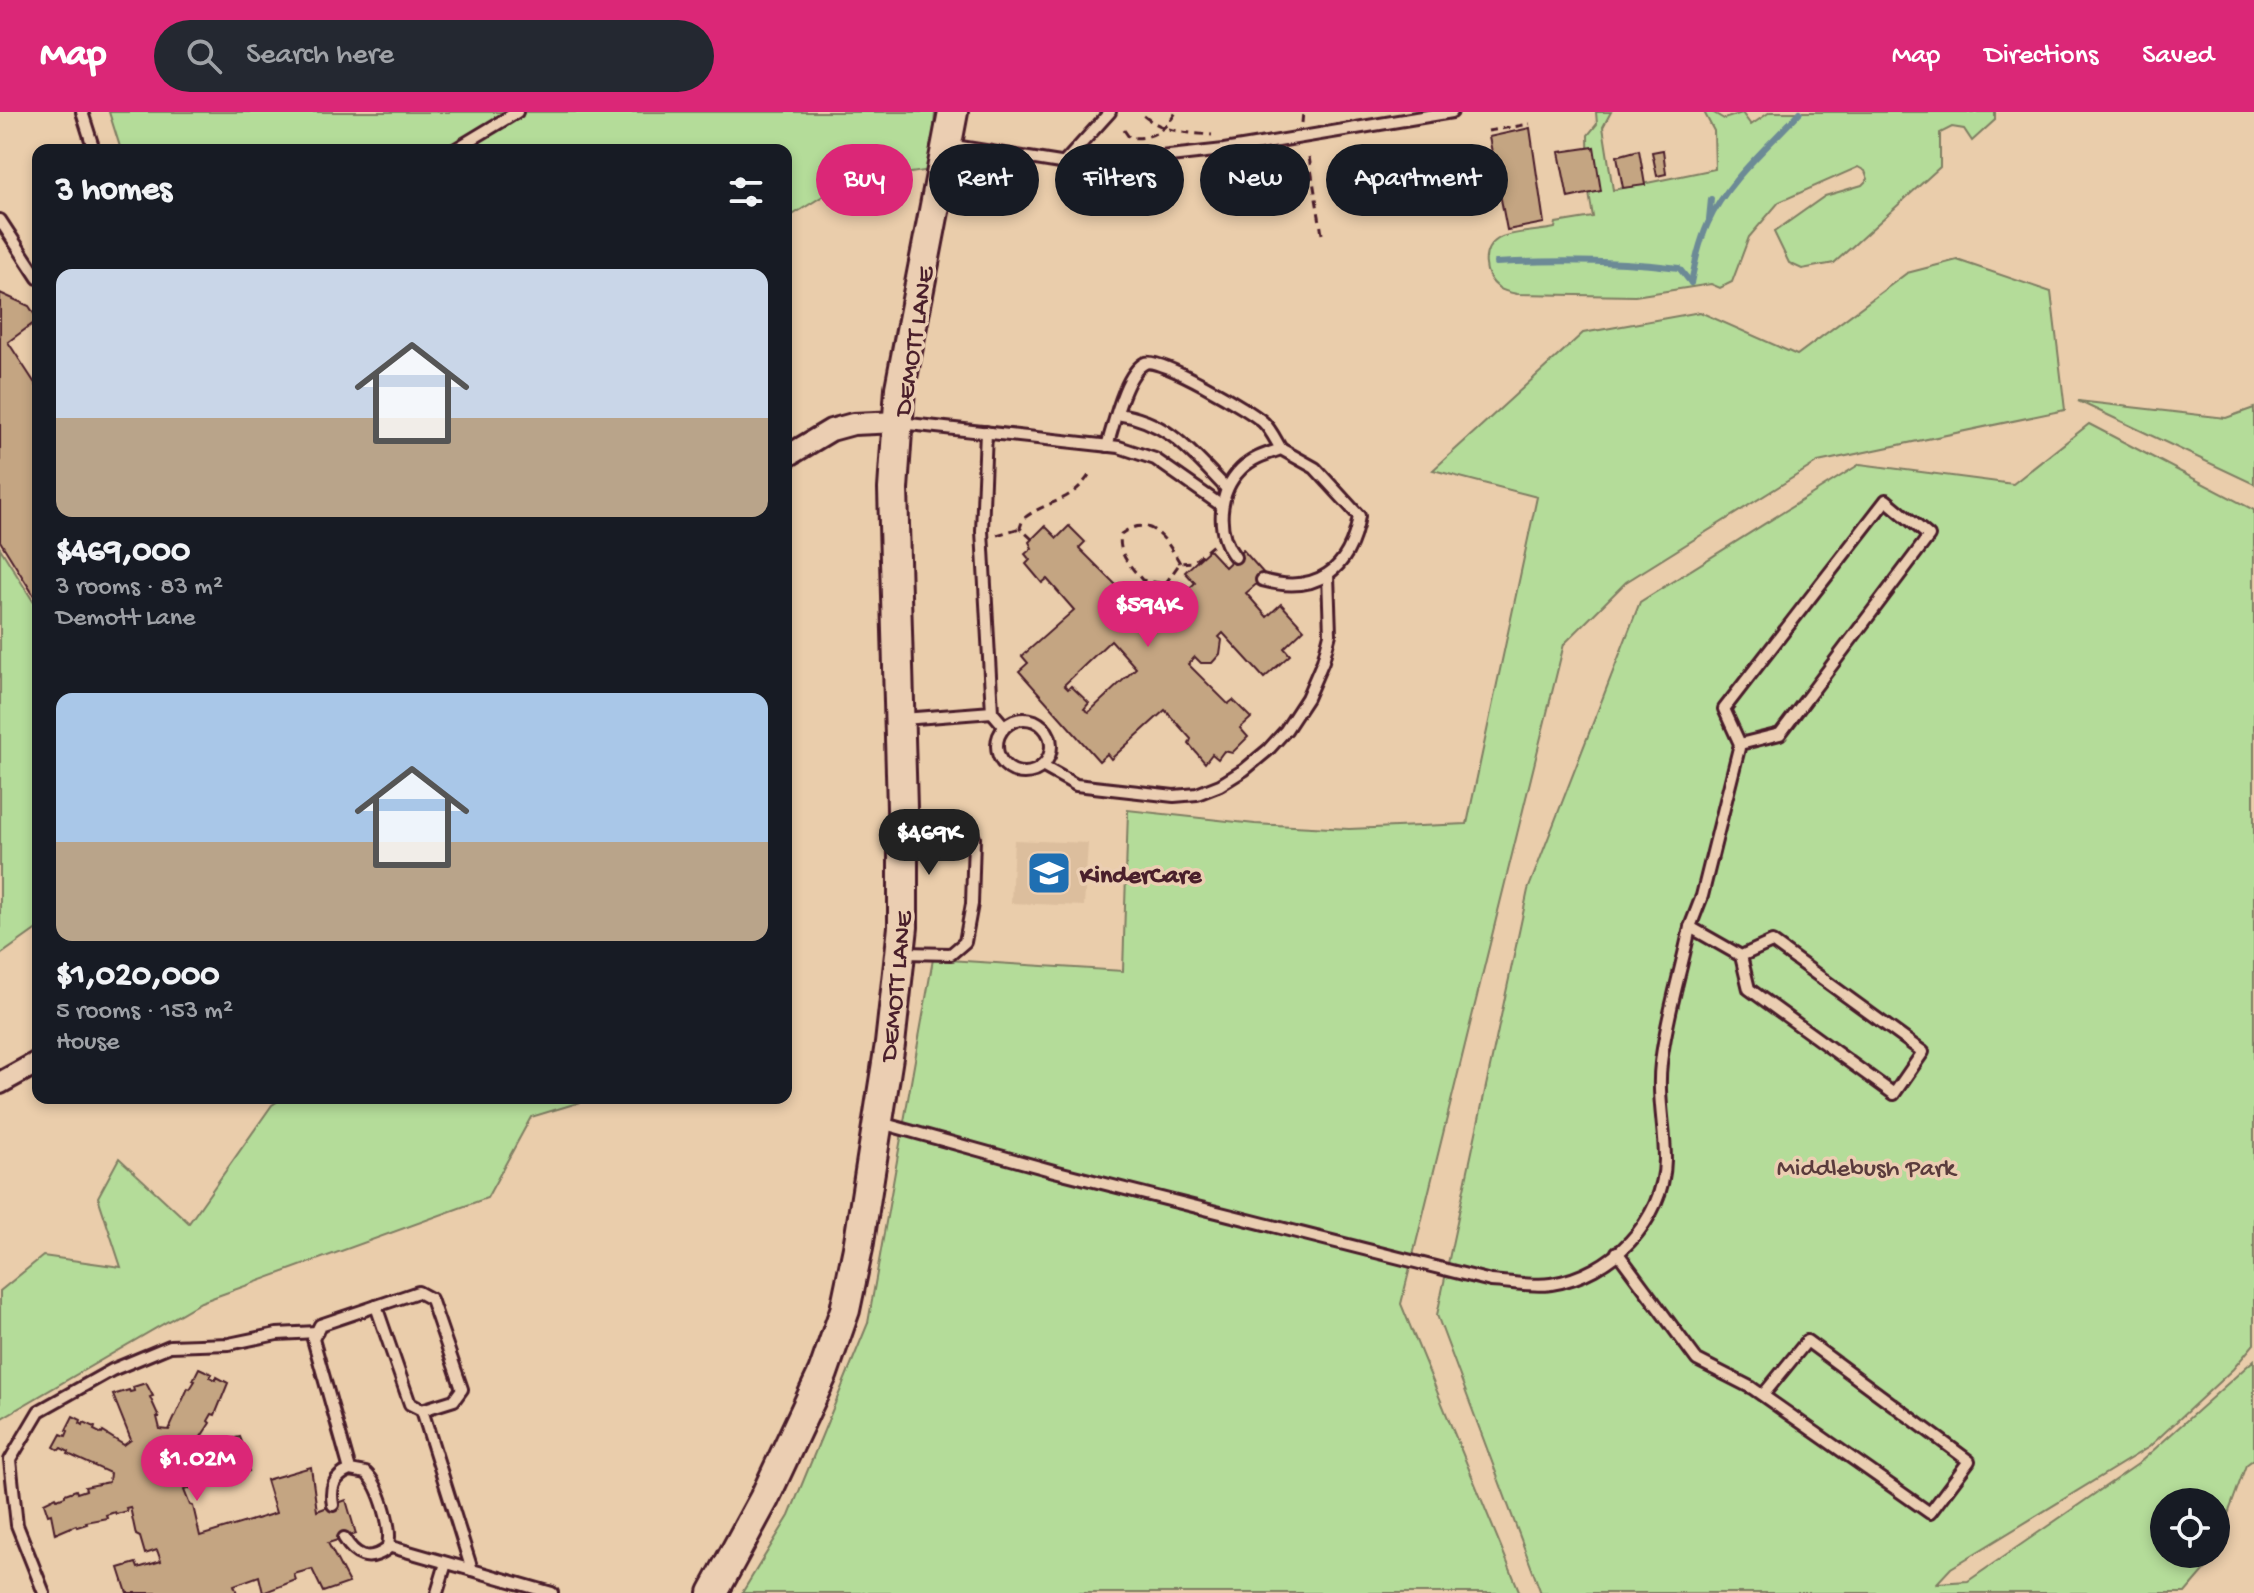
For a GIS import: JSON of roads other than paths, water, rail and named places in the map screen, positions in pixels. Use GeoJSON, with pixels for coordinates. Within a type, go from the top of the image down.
{"type":"FeatureCollection","features":[{"type":"Feature","properties":{"kind":"street","name":"DEMOTT LANE"},"geometry":{"type":"LineString","coordinates":[[948,144],[953,112]]}},
{"type":"Feature","properties":{"kind":"street","name":"DEMOTT LANE"},"geometry":{"type":"LineString","coordinates":[[713,1593],[764,1499],[823,1373],[845,1310],[858,1248],[903,927],[893,489],[900,388],[934,216]]}},
{"type":"Feature","properties":{"kind":"street"},"geometry":{"type":"LineString","coordinates":[[792,453],[831,430],[853,424],[898,422]]}},
{"type":"Feature","properties":{"kind":"street"},"geometry":{"type":"LineString","coordinates":[[0,1083],[32,1065]]}},
{"type":"Feature","properties":{"kind":"lane"},"geometry":{"type":"LineString","coordinates":[[82,112],[92,144]]}},
{"type":"Feature","properties":{"kind":"lane"},"geometry":{"type":"LineString","coordinates":[[464,144],[517,112]]}},
{"type":"Feature","properties":{"kind":"lane"},"geometry":{"type":"LineString","coordinates":[[1081,144],[1110,112]]}},
{"type":"Feature","properties":{"kind":"lane"},"geometry":{"type":"LineString","coordinates":[[1184,155],[1452,112]]}},
{"type":"Feature","properties":{"kind":"lane"},"geometry":{"type":"LineString","coordinates":[[0,220],[32,269]]}},
{"type":"Feature","properties":{"kind":"lane"},"geometry":{"type":"LineString","coordinates":[[1107,446],[1132,377],[1143,364],[1152,361],[1177,370],[1263,423],[1281,449],[1315,468],[1359,516],[1355,539],[1344,559],[1328,575],[1307,584],[1284,586],[1262,580]]}},
{"type":"Feature","properties":{"kind":"lane"},"geometry":{"type":"LineString","coordinates":[[1117,414],[1134,416],[1173,434],[1227,489]]}},
{"type":"Feature","properties":{"kind":"lane"},"geometry":{"type":"LineString","coordinates":[[898,422],[1119,447],[1155,459],[1222,506]]}},
{"type":"Feature","properties":{"kind":"lane"},"geometry":{"type":"LineString","coordinates":[[986,432],[983,541],[992,712],[1004,726]]}},
{"type":"Feature","properties":{"kind":"lane"},"geometry":{"type":"LineString","coordinates":[[1235,557],[1229,550],[1222,529],[1222,506],[1227,489],[1240,470],[1259,456],[1281,449]]}},
{"type":"Feature","properties":{"kind":"lane"},"geometry":{"type":"LineString","coordinates":[[878,1122],[1054,1171],[1491,1281],[1551,1284],[1593,1271],[1634,1240],[1659,1198],[1665,1161],[1659,1099],[1661,1062],[1690,927],[1702,896],[1740,744],[1724,709],[1886,500],[1929,536],[1780,734],[1740,744]]}},
{"type":"Feature","properties":{"kind":"lane"},"geometry":{"type":"LineString","coordinates":[[1042,766],[1076,785],[1174,796],[1197,794],[1220,785],[1244,770],[1286,730],[1307,698],[1323,661],[1330,634],[1328,575]]}},
{"type":"Feature","properties":{"kind":"lane"},"geometry":{"type":"LineString","coordinates":[[898,719],[992,712]]}},
{"type":"Feature","properties":{"kind":"lane"},"geometry":{"type":"LineString","coordinates":[[1026,718],[1042,725],[1051,740],[1051,750],[1042,766],[1034,771],[1016,773],[1001,762],[996,745],[1004,726],[1026,718]]}},
{"type":"Feature","properties":{"kind":"lane"},"geometry":{"type":"LineString","coordinates":[[900,952],[951,954],[965,942],[972,904],[974,838],[956,824],[902,825]]}},
{"type":"Feature","properties":{"kind":"lane"},"geometry":{"type":"LineString","coordinates":[[1690,927],[1741,956],[1749,989],[1894,1094],[1923,1052],[1772,942],[1741,956]]}},
{"type":"Feature","properties":{"kind":"lane"},"geometry":{"type":"LineString","coordinates":[[1617,1252],[1697,1360],[1763,1395],[1930,1513],[1969,1461],[1807,1341],[1763,1395]]}},
{"type":"Feature","properties":{"kind":"lane"},"geometry":{"type":"LineString","coordinates":[[350,1470],[313,1339],[320,1325],[376,1306],[418,1292],[431,1299],[462,1389],[454,1400],[422,1410],[410,1404],[376,1306]]}},
{"type":"Feature","properties":{"kind":"lane"},"geometry":{"type":"LineString","coordinates":[[44,1593],[17,1525],[10,1460],[39,1411],[112,1370],[170,1346],[229,1344],[277,1334],[317,1332]]}},
{"type":"Feature","properties":{"kind":"lane"},"geometry":{"type":"LineString","coordinates":[[422,1410],[472,1570]]}},
{"type":"Feature","properties":{"kind":"lane"},"geometry":{"type":"LineString","coordinates":[[333,1505],[331,1492],[337,1477],[350,1470],[366,1473],[375,1484],[391,1533],[388,1546],[380,1554],[363,1557],[354,1553],[344,1538]]}},
{"type":"Feature","properties":{"kind":"lane"},"geometry":{"type":"LineString","coordinates":[[388,1546],[552,1593]]}},
{"type":"Feature","properties":{"kind":"lane"},"geometry":{"type":"LineString","coordinates":[[437,1593],[446,1563]]}},
{"type":"Feature","properties":{"kind":"waterway"},"geometry":{"type":"LineString","coordinates":[[1691,283],[1702,238],[1716,208],[1737,178],[1800,112]]}},
{"type":"Feature","properties":{"kind":"waterway"},"geometry":{"type":"LineString","coordinates":[[1709,219],[1711,199]]}},
{"type":"Feature","properties":{"kind":"waterway"},"geometry":{"type":"LineString","coordinates":[[1496,263],[1588,261],[1656,265],[1679,268],[1691,283]]}},
{"type":"Feature","properties":{"kind":"place","name":"KinderCare"},"geometry":{"type":"Point","coordinates":[1049,873]}},
{"type":"Feature","properties":{"kind":"park label","name":"Middlebush Park"},"geometry":{"type":"Point","coordinates":[1866,1166]}}]}
